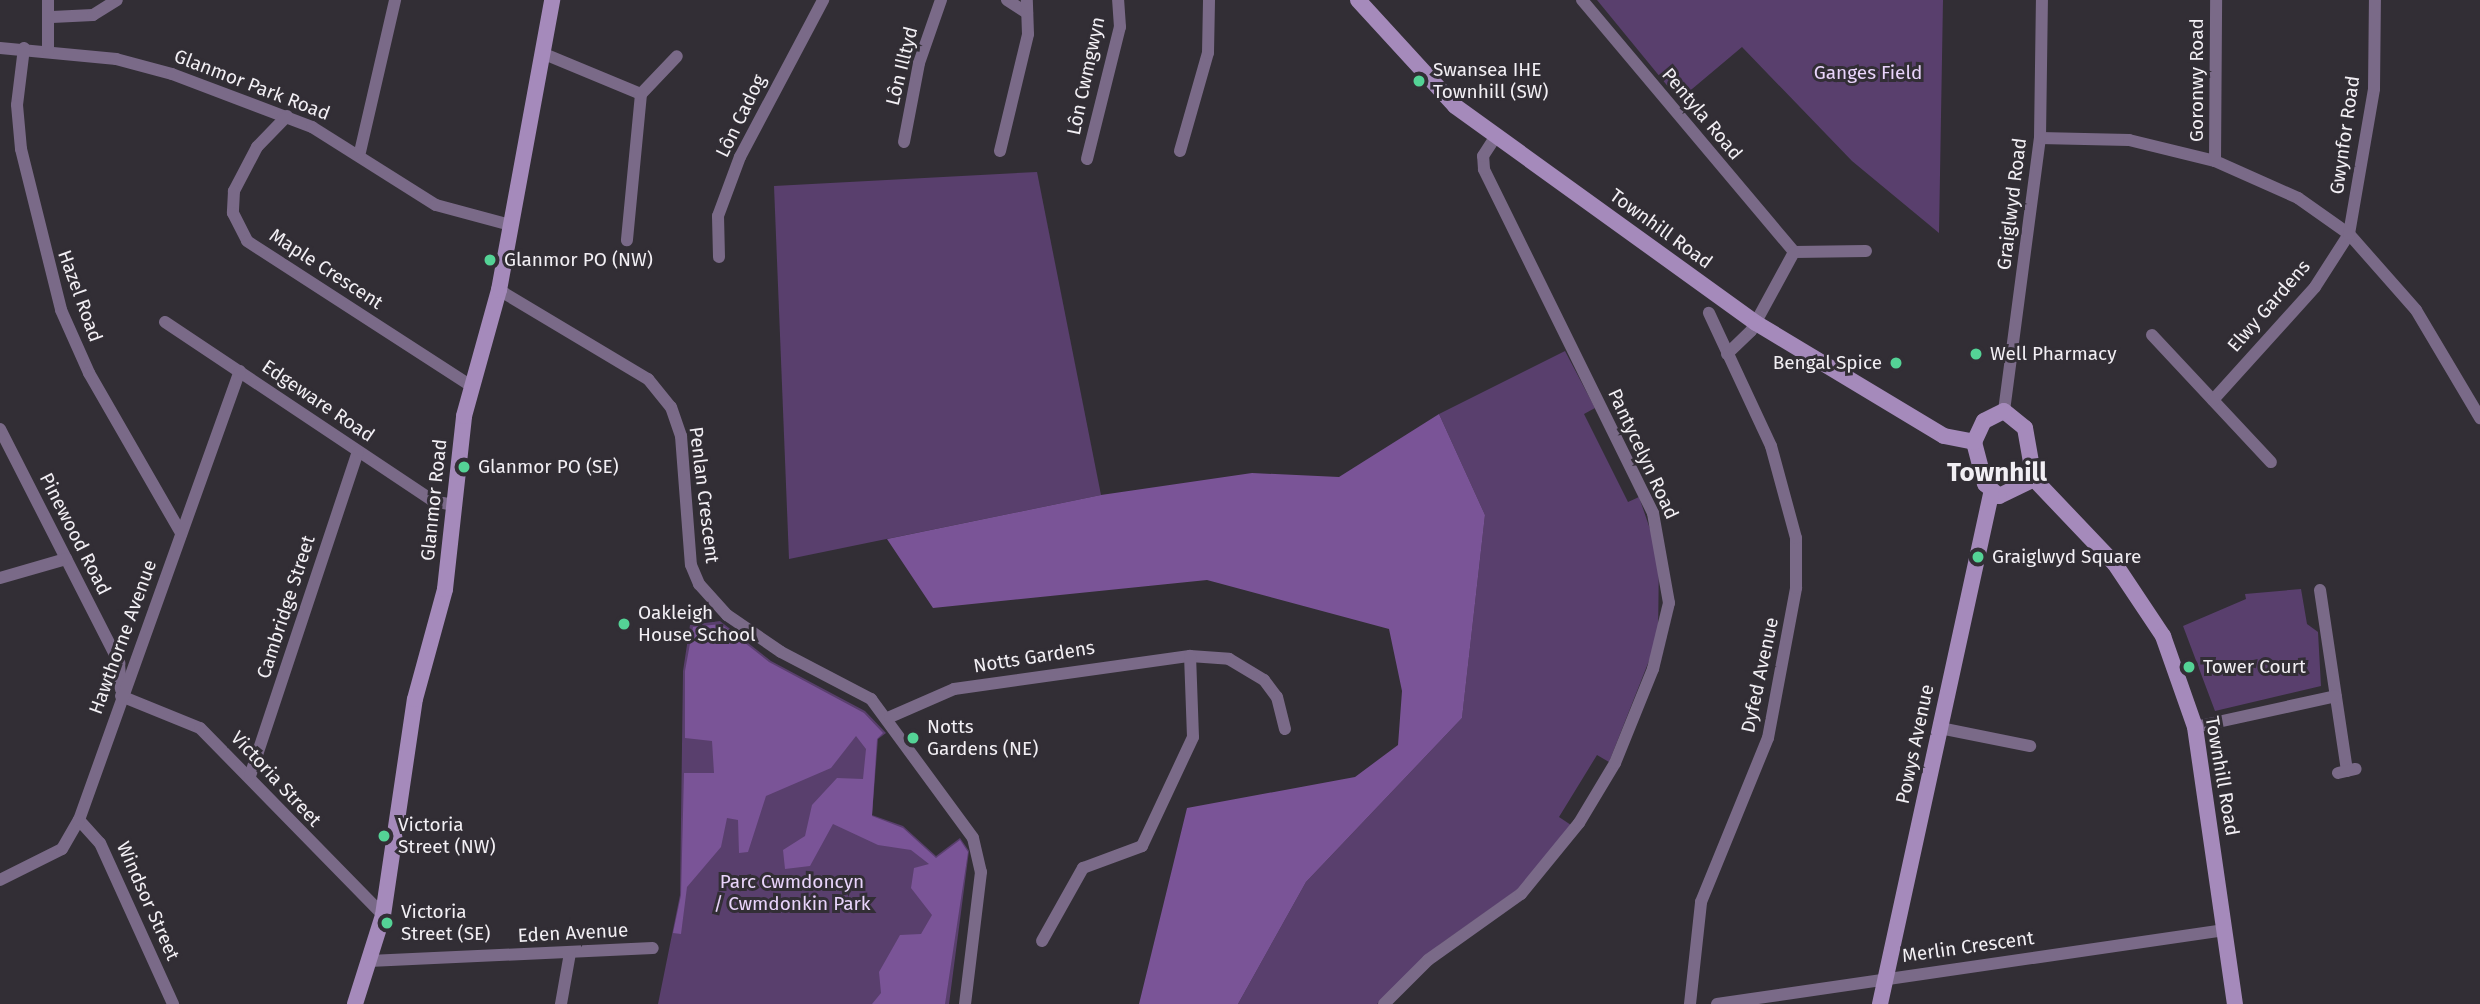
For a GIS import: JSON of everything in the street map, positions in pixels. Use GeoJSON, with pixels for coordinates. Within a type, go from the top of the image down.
{"type":"FeatureCollection","features":[{"type":"Feature","properties":{"kind":"street"},"geometry":{"type":"LineString","coordinates":[[48,0],[52,17],[48,51]]}},
{"type":"Feature","properties":{"kind":"street"},"geometry":{"type":"LineString","coordinates":[[52,17],[93,15],[117,0]]}},
{"type":"Feature","properties":{"kind":"street"},"geometry":{"type":"LineString","coordinates":[[360,152],[384,72],[395,0]]}},
{"type":"Feature","properties":{"kind":"street","name":"Glanmor Road"},"geometry":{"type":"LineString","coordinates":[[355,1004],[383,915],[415,699],[445,589],[453,505],[471,386],[499,290],[552,0]]}},
{"type":"Feature","properties":{"kind":"street","name":"Lôn Illtyd"},"geometry":{"type":"LineString","coordinates":[[904,142],[919,63],[941,0]]}},
{"type":"Feature","properties":{"kind":"street"},"geometry":{"type":"LineString","coordinates":[[1000,151],[1027,7],[1007,0]]}},
{"type":"Feature","properties":{"kind":"street","name":"Lôn Cwmgwyn"},"geometry":{"type":"LineString","coordinates":[[1087,159],[1120,27],[1118,0]]}},
{"type":"Feature","properties":{"kind":"street"},"geometry":{"type":"LineString","coordinates":[[1180,151],[1208,53],[1209,0]]}},
{"type":"Feature","properties":{"kind":"street","name":"Townhill Road"},"geometry":{"type":"LineString","coordinates":[[1358,0],[1455,106],[1756,323],[1944,436],[1974,442]]}},
{"type":"Feature","properties":{"kind":"street","name":"Pentyla Road"},"geometry":{"type":"LineString","coordinates":[[1582,0],[1794,252]]}},
{"type":"Feature","properties":{"kind":"street","name":"Graiglwyd Road"},"geometry":{"type":"LineString","coordinates":[[2004,411],[2040,138],[2042,0]]}},
{"type":"Feature","properties":{"kind":"street","name":"Goronwy Road"},"geometry":{"type":"LineString","coordinates":[[2215,161],[2216,0]]}},
{"type":"Feature","properties":{"kind":"street","name":"Gwynfor Road"},"geometry":{"type":"LineString","coordinates":[[2349,234],[2374,89],[2375,0]]}},
{"type":"Feature","properties":{"kind":"street","name":"Lôn Cadog"},"geometry":{"type":"LineString","coordinates":[[719,257],[718,216],[740,157],[819,2]]}},
{"type":"Feature","properties":{"kind":"street","name":"Glanmor Park Road"},"geometry":{"type":"LineString","coordinates":[[0,48],[24,48],[116,59],[287,116],[360,152],[436,205],[510,225]]}},
{"type":"Feature","properties":{"kind":"street","name":"Hazel Road"},"geometry":{"type":"LineString","coordinates":[[24,48],[17,105],[21,149],[61,310],[89,373],[181,533]]}},
{"type":"Feature","properties":{"kind":"street"},"geometry":{"type":"LineString","coordinates":[[542,53],[641,94]]}},
{"type":"Feature","properties":{"kind":"street"},"geometry":{"type":"LineString","coordinates":[[626,240],[641,94],[677,56]]}},
{"type":"Feature","properties":{"kind":"street","name":"Maple Crescent"},"geometry":{"type":"LineString","coordinates":[[287,116],[257,147],[234,191],[233,213],[247,241],[471,386]]}},
{"type":"Feature","properties":{"kind":"street","name":"Pantycelyn Road"},"geometry":{"type":"LineString","coordinates":[[1384,1004],[1428,960],[1521,894],[1579,823],[1629,728],[1653,669],[1669,603],[1653,513],[1484,169],[1483,156],[1496,136]]}},
{"type":"Feature","properties":{"kind":"street"},"geometry":{"type":"LineString","coordinates":[[2040,138],[2129,141],[2215,161],[2298,198],[2349,234],[2416,310],[2480,418]]}},
{"type":"Feature","properties":{"kind":"street","name":"Elwy Gardens"},"geometry":{"type":"LineString","coordinates":[[2213,400],[2315,287],[2349,234]]}},
{"type":"Feature","properties":{"kind":"street"},"geometry":{"type":"LineString","coordinates":[[1727,354],[1756,323],[1794,252],[1866,251]]}},
{"type":"Feature","properties":{"kind":"street","name":"Penlan Crescent"},"geometry":{"type":"LineString","coordinates":[[499,290],[648,379],[671,407],[681,436],[691,565],[699,584],[727,615],[781,652],[836,677],[890,718],[979,855],[965,1004]]}},
{"type":"Feature","properties":{"kind":"street","name":"Dyfed Avenue"},"geometry":{"type":"LineString","coordinates":[[1690,1004],[1701,902],[1768,738],[1796,588],[1796,538],[1785,492],[1709,313]]}},
{"type":"Feature","properties":{"kind":"street","name":"Edgeware Road"},"geometry":{"type":"LineString","coordinates":[[165,322],[433,501],[453,505]]}},
{"type":"Feature","properties":{"kind":"street"},"geometry":{"type":"LineString","coordinates":[[2152,335],[2271,462]]}},
{"type":"Feature","properties":{"kind":"street","name":"Hawthorne Avenue"},"geometry":{"type":"LineString","coordinates":[[0,880],[62,849],[79,820],[121,696],[240,371]]}},
{"type":"Feature","properties":{"kind":"street"},"geometry":{"type":"LineString","coordinates":[[2004,411],[2025,428],[2034,479],[2022,490],[1991,494],[1974,442],[1984,421],[2004,411]]}},
{"type":"Feature","properties":{"kind":"street","name":"Pinewood Road"},"geometry":{"type":"LineString","coordinates":[[0,429],[120,663],[121,696]]}},
{"type":"Feature","properties":{"kind":"street","name":"Cambridge Street"},"geometry":{"type":"LineString","coordinates":[[250,776],[358,451]]}},
{"type":"Feature","properties":{"kind":"street","name":"Townhill Road"},"geometry":{"type":"LineString","coordinates":[[2034,479],[2115,564],[2163,636],[2195,727],[2235,1004]]}},
{"type":"Feature","properties":{"kind":"street","name":"Powys Avenue"},"geometry":{"type":"LineString","coordinates":[[1880,1004],[1991,494]]}},
{"type":"Feature","properties":{"kind":"street"},"geometry":{"type":"LineString","coordinates":[[0,578],[66,559]]}},
{"type":"Feature","properties":{"kind":"street"},"geometry":{"type":"LineString","coordinates":[[2320,590],[2316,607],[2336,696],[2347,771]]}},
{"type":"Feature","properties":{"kind":"street"},"geometry":{"type":"LineString","coordinates":[[1042,941],[1083,868],[1094,859],[1132,852],[1148,833],[1193,737],[1190,656]]}},
{"type":"Feature","properties":{"kind":"street","name":"Notts Gardens"},"geometry":{"type":"LineString","coordinates":[[890,718],[954,689],[1190,656],[1228,659],[1264,680],[1277,696],[1285,729]]}},
{"type":"Feature","properties":{"kind":"street","name":"Victoria Street"},"geometry":{"type":"LineString","coordinates":[[121,696],[200,728],[250,776],[383,915]]}},
{"type":"Feature","properties":{"kind":"street"},"geometry":{"type":"LineString","coordinates":[[2195,727],[2336,696]]}},
{"type":"Feature","properties":{"kind":"street"},"geometry":{"type":"LineString","coordinates":[[1940,728],[2031,746]]}},
{"type":"Feature","properties":{"kind":"street","name":"Windsor Street"},"geometry":{"type":"LineString","coordinates":[[79,820],[100,843],[173,1004]]}},
{"type":"Feature","properties":{"kind":"street","name":"Merlin Crescent"},"geometry":{"type":"LineString","coordinates":[[1717,1004],[2225,930]]}},
{"type":"Feature","properties":{"kind":"street","name":"Eden Avenue"},"geometry":{"type":"LineString","coordinates":[[369,961],[653,948]]}},
{"type":"Feature","properties":{"kind":"street"},"geometry":{"type":"LineString","coordinates":[[561,1004],[570,953]]}},
{"type":"Feature","properties":{"kind":"green space","name":"Ganges Field"},"geometry":{"type":"Polygon","coordinates":[[[1597,0],[1943,0],[1939,233],[1852,161],[1742,47],[1679,100],[1597,0]]]}},
{"type":"Feature","properties":{"kind":"green space"},"geometry":{"type":"Polygon","coordinates":[[[1037,172],[1101,495],[789,559],[774,186],[1037,172]]]}},
{"type":"Feature","properties":{"kind":"green space"},"geometry":{"type":"Polygon","coordinates":[[[1565,351],[1595,408],[1584,414],[1628,502],[1639,497],[1659,555],[1658,638],[1609,762],[1597,755],[1559,817],[1571,825],[1524,885],[1439,945],[1377,1004],[1238,1004],[1306,882],[1462,718],[1485,515],[1439,414],[1565,351]]]}},
{"type":"Feature","properties":{"kind":"green space"},"geometry":{"type":"Polygon","coordinates":[[[2301,589],[2307,624],[2318,632],[2321,686],[2215,711],[2183,626],[2246,599],[2245,594],[2301,589]]]}},
{"type":"Feature","properties":{"kind":"green space","name":"Parc Cwmdoncyn / Cwmdonkin Park"},"geometry":{"type":"Polygon","coordinates":[[[720,621],[771,661],[865,711],[886,733],[878,739],[872,815],[903,826],[936,856],[960,838],[969,851],[949,1004],[658,1004],[680,895],[683,671],[690,625],[720,621]]]}},
{"type":"Feature","properties":{"kind":"shaded area"},"geometry":{"type":"Polygon","coordinates":[[[1439,414],[1485,515],[1462,718],[1306,882],[1238,1004],[1139,1004],[1187,808],[1355,777],[1398,745],[1402,691],[1389,629],[1207,580],[933,608],[887,539],[1101,495],[1252,473],[1339,477],[1439,414]]]}},
{"type":"Feature","properties":{"kind":"shaded area"},"geometry":{"type":"Polygon","coordinates":[[[721,624],[769,662],[864,713],[883,733],[877,739],[872,816],[903,828],[936,858],[960,840],[968,852],[945,1004],[872,1004],[881,993],[879,972],[900,935],[921,934],[932,915],[911,888],[914,868],[929,864],[911,850],[878,845],[833,824],[810,866],[785,869],[783,850],[805,836],[812,805],[837,778],[863,779],[866,749],[856,736],[831,768],[766,796],[748,852],[739,853],[738,820],[727,818],[721,847],[687,887],[681,934],[673,933],[681,895],[684,773],[714,773],[712,741],[685,738],[685,671],[693,627],[721,624]]]}},
{"type":"Feature","properties":{"kind":"place","name":"Swansea IHE Townhill (SW)"},"geometry":{"type":"Point","coordinates":[1419,81]}},
{"type":"Feature","properties":{"kind":"place","name":"Glanmor PO (NW)"},"geometry":{"type":"Point","coordinates":[490,260]}},
{"type":"Feature","properties":{"kind":"place","name":"Well Pharmacy"},"geometry":{"type":"Point","coordinates":[1976,354]}},
{"type":"Feature","properties":{"kind":"place","name":"Bengal Spice"},"geometry":{"type":"Point","coordinates":[1896,363]}},
{"type":"Feature","properties":{"kind":"place","name":"Glanmor PO (SE)"},"geometry":{"type":"Point","coordinates":[464,467]}},
{"type":"Feature","properties":{"kind":"place","name":"Graiglwyd Square"},"geometry":{"type":"Point","coordinates":[1978,557]}},
{"type":"Feature","properties":{"kind":"place","name":"Oakleigh House School"},"geometry":{"type":"Point","coordinates":[624,624]}},
{"type":"Feature","properties":{"kind":"place","name":"Tower Court"},"geometry":{"type":"Point","coordinates":[2189,667]}},
{"type":"Feature","properties":{"kind":"place","name":"Notts Gardens (NE)"},"geometry":{"type":"Point","coordinates":[913,738]}},
{"type":"Feature","properties":{"kind":"place","name":"Victoria Street (NW)"},"geometry":{"type":"Point","coordinates":[384,836]}},
{"type":"Feature","properties":{"kind":"place","name":"Victoria Street (SE)"},"geometry":{"type":"Point","coordinates":[387,923]}},
{"type":"Feature","properties":{"kind":"district","name":"Townhill"},"geometry":{"type":"Point","coordinates":[1997,473]}}]}
